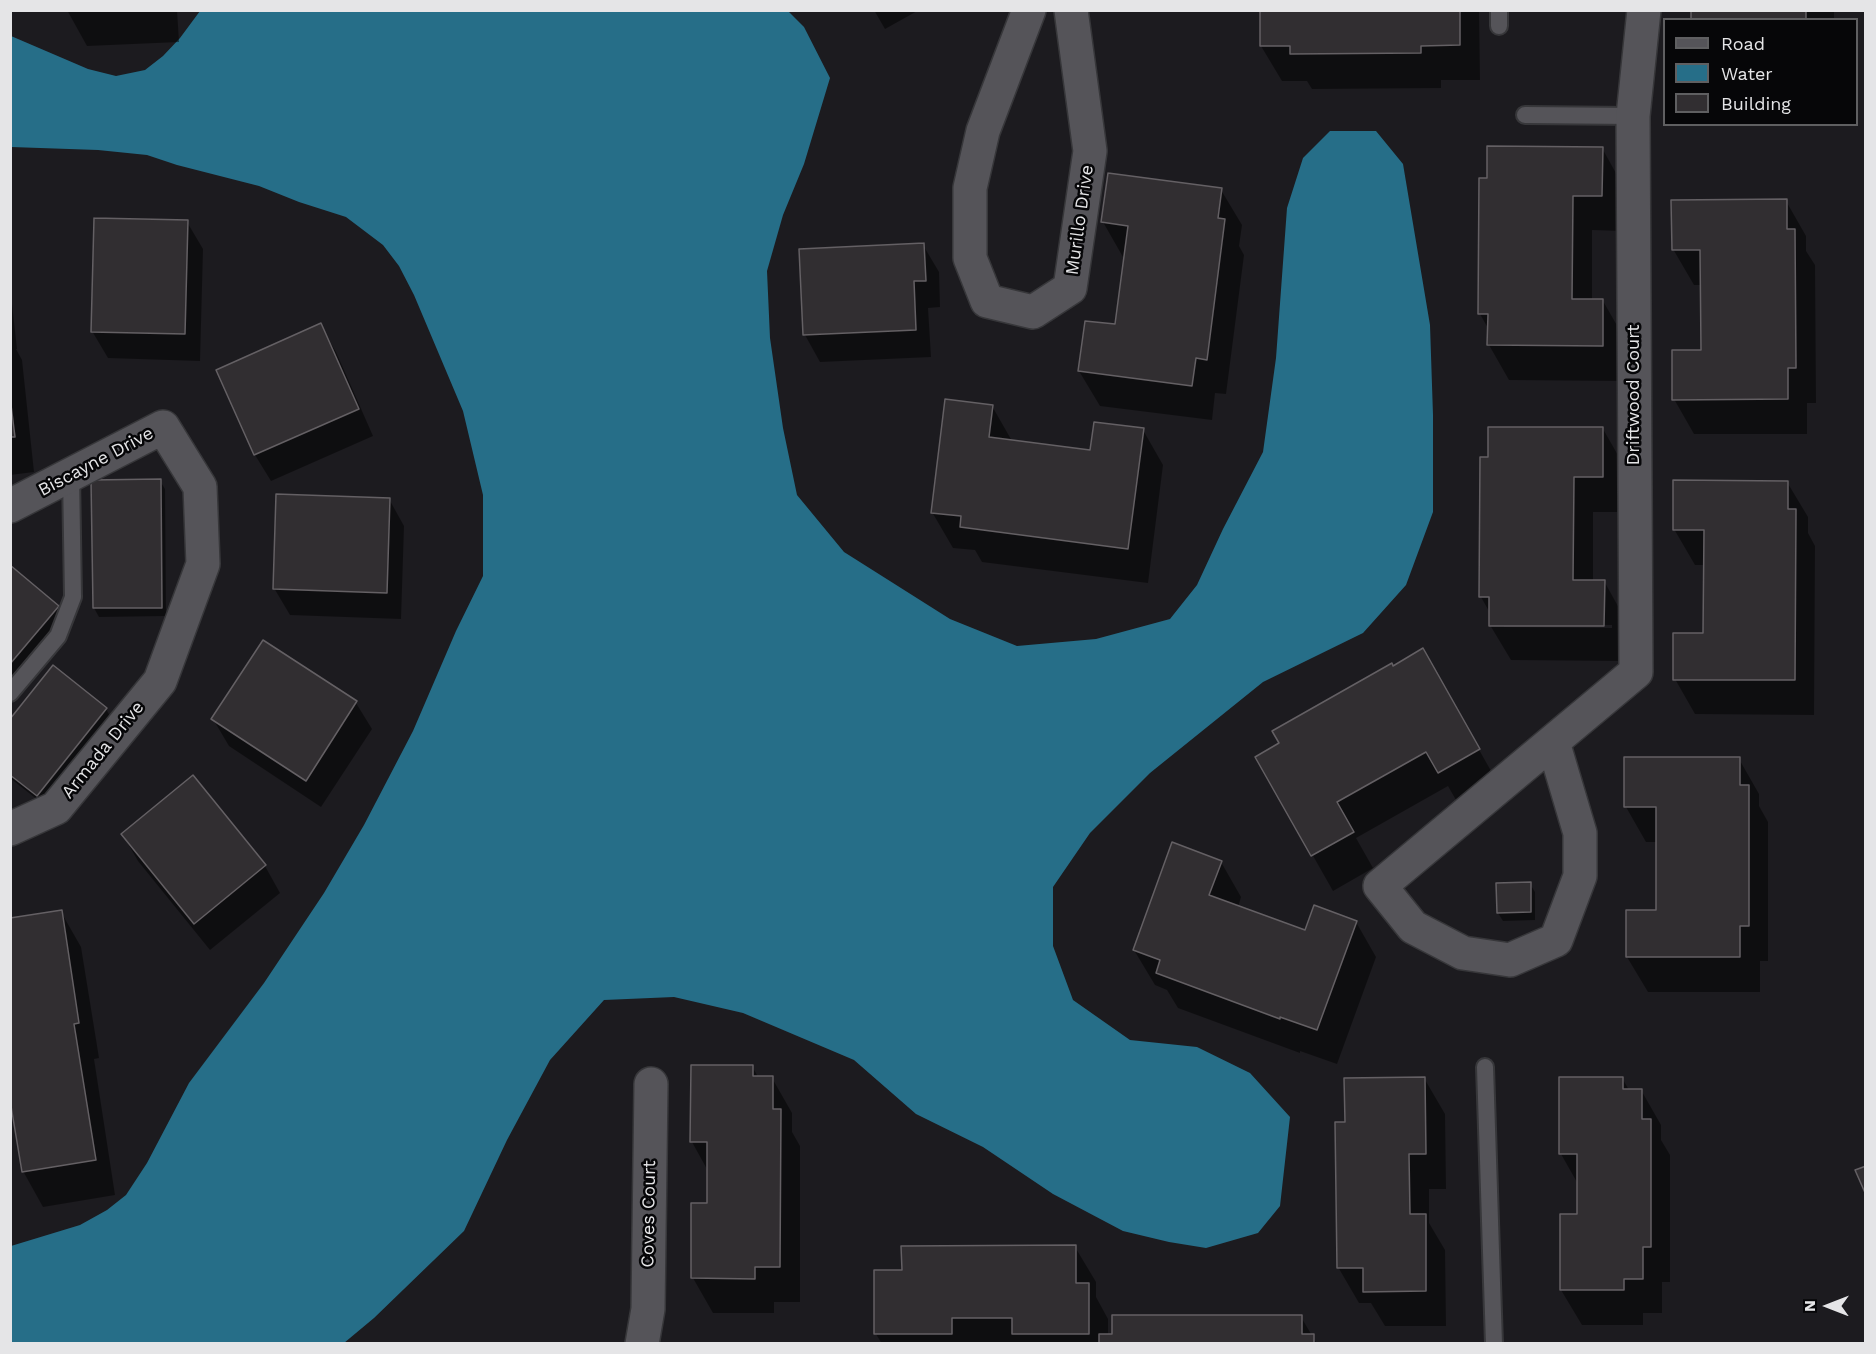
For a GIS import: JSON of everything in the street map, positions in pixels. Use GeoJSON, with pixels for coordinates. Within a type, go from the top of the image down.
{"type":"FeatureCollection","features":[{"type":"Feature","properties":{"kind":"street","name":"Murillo Drive"},"geometry":{"type":"LineString","coordinates":[[1029,10],[983,131],[970,188],[970,258],[987,302],[1033,312],[1070,288],[1090,151],[1071,10]]}},
{"type":"Feature","properties":{"kind":"street","name":"Driftwood Court"},"geometry":{"type":"LineString","coordinates":[[1553,742],[1580,833],[1580,876],[1556,940],[1510,960],[1463,953],[1413,927],[1380,886],[1636,672],[1633,117],[1644,10]]}},
{"type":"Feature","properties":{"kind":"street","name":"Biscayne Drive"},"geometry":{"type":"LineString","coordinates":[[10,506],[163,427],[200,487],[203,564],[160,681]]}},
{"type":"Feature","properties":{"kind":"street","name":"Armada Drive"},"geometry":{"type":"LineString","coordinates":[[10,829],[56,808],[160,681]]}},
{"type":"Feature","properties":{"kind":"street","name":"Coves Court"},"geometry":{"type":"LineString","coordinates":[[642,1344],[648,1310],[651,1084]]}},
{"type":"Feature","properties":{"kind":"lane"},"geometry":{"type":"LineString","coordinates":[[1525,115],[1633,117]]}},
{"type":"Feature","properties":{"kind":"lane"},"geometry":{"type":"LineString","coordinates":[[10,693],[58,636],[73,597],[71,475]]}},
{"type":"Feature","properties":{"kind":"lane"},"geometry":{"type":"LineString","coordinates":[[1485,1067],[1494,1344]]}},
{"type":"Feature","properties":{"kind":"water"},"geometry":{"type":"Polygon","coordinates":[[[200,11],[788,11],[804,27],[830,78],[804,164],[783,215],[767,271],[770,338],[783,428],[797,495],[844,552],[950,619],[1017,646],[1096,639],[1170,619],[1197,585],[1263,452],[1276,358],[1287,208],[1303,158],[1330,131],[1376,131],[1403,164],[1430,325],[1433,512],[1406,585],[1363,633],[1263,682],[1150,773],[1090,833],[1053,887],[1053,946],[1073,1000],[1130,1040],[1197,1047],[1250,1073],[1290,1117],[1280,1206],[1258,1233],[1206,1248],[1123,1231],[1053,1194],[983,1147],[916,1114],[854,1060],[743,1013],[674,997],[604,1000],[550,1060],[507,1140],[464,1231],[374,1318],[344,1343],[11,1343],[11,1246],[80,1225],[107,1210],[126,1195],[147,1163],[189,1083],[264,983],[324,893],[364,825],[413,731],[456,631],[483,576],[483,495],[463,411],[414,295],[399,266],[383,245],[346,217],[259,186],[147,155],[98,150],[11,147],[11,36],[88,69],[116,76],[145,70],[163,56],[180,38],[200,11]]]}},
{"type":"Feature","properties":{"kind":"building"},"geometry":{"type":"Polygon","coordinates":[[[1260,10],[1460,10],[1460,45],[1421,46],[1421,53],[1290,54],[1290,46],[1260,46],[1260,10]]]}},
{"type":"Feature","properties":{"kind":"building"},"geometry":{"type":"Polygon","coordinates":[[[1691,10],[1815,10],[1806,11],[1806,18],[1691,18],[1691,10]]]}},
{"type":"Feature","properties":{"kind":"building"},"geometry":{"type":"Polygon","coordinates":[[[1487,146],[1603,147],[1602,196],[1573,196],[1572,299],[1603,299],[1603,346],[1487,345],[1488,314],[1478,314],[1479,178],[1487,178],[1487,146]]]}},
{"type":"Feature","properties":{"kind":"building"},"geometry":{"type":"Polygon","coordinates":[[[1108,173],[1222,188],[1218,218],[1225,219],[1207,360],[1196,358],[1192,386],[1078,371],[1085,321],[1115,324],[1128,226],[1101,222],[1108,173]]]}},
{"type":"Feature","properties":{"kind":"building"},"geometry":{"type":"Polygon","coordinates":[[[1787,199],[1787,229],[1795,229],[1796,368],[1788,368],[1788,399],[1672,400],[1672,350],[1701,350],[1700,250],[1672,250],[1671,200],[1787,199]]]}},
{"type":"Feature","properties":{"kind":"building"},"geometry":{"type":"Polygon","coordinates":[[[94,218],[188,220],[185,334],[91,332],[94,218]]]}},
{"type":"Feature","properties":{"kind":"building"},"geometry":{"type":"Polygon","coordinates":[[[924,243],[926,281],[914,281],[916,330],[803,335],[799,249],[924,243]]]}},
{"type":"Feature","properties":{"kind":"building"},"geometry":{"type":"Polygon","coordinates":[[[321,323],[359,409],[254,455],[216,370],[321,323]]]}},
{"type":"Feature","properties":{"kind":"building"},"geometry":{"type":"Polygon","coordinates":[[[10,397],[15,437],[10,437],[10,397]]]}},
{"type":"Feature","properties":{"kind":"building"},"geometry":{"type":"Polygon","coordinates":[[[945,399],[993,405],[989,437],[1090,450],[1094,422],[1144,428],[1128,549],[960,527],[961,516],[931,513],[945,399]]]}},
{"type":"Feature","properties":{"kind":"building"},"geometry":{"type":"Polygon","coordinates":[[[1488,427],[1603,427],[1603,477],[1574,477],[1573,580],[1605,580],[1604,626],[1489,626],[1489,597],[1479,597],[1480,457],[1488,457],[1488,427]]]}},
{"type":"Feature","properties":{"kind":"building"},"geometry":{"type":"Polygon","coordinates":[[[161,479],[162,608],[93,608],[91,480],[161,479]]]}},
{"type":"Feature","properties":{"kind":"building"},"geometry":{"type":"Polygon","coordinates":[[[1673,480],[1788,481],[1788,509],[1796,509],[1795,680],[1673,680],[1673,633],[1703,633],[1704,530],[1673,530],[1673,480]]]}},
{"type":"Feature","properties":{"kind":"building"},"geometry":{"type":"Polygon","coordinates":[[[276,494],[390,498],[387,593],[273,589],[276,494]]]}},
{"type":"Feature","properties":{"kind":"building"},"geometry":{"type":"Polygon","coordinates":[[[10,565],[59,606],[10,664],[10,565]]]}},
{"type":"Feature","properties":{"kind":"building"},"geometry":{"type":"Polygon","coordinates":[[[263,640],[357,701],[306,781],[211,719],[263,640]]]}},
{"type":"Feature","properties":{"kind":"building"},"geometry":{"type":"Polygon","coordinates":[[[1423,648],[1480,749],[1438,773],[1426,752],[1337,802],[1354,832],[1311,856],[1255,757],[1279,743],[1272,731],[1423,648]]]}},
{"type":"Feature","properties":{"kind":"building"},"geometry":{"type":"Polygon","coordinates":[[[53,665],[107,708],[37,796],[10,775],[10,719],[53,665]]]}},
{"type":"Feature","properties":{"kind":"building"},"geometry":{"type":"Polygon","coordinates":[[[1624,757],[1740,757],[1740,785],[1749,785],[1749,926],[1740,926],[1740,957],[1626,957],[1626,910],[1656,910],[1656,807],[1624,807],[1624,757]]]}},
{"type":"Feature","properties":{"kind":"building"},"geometry":{"type":"Polygon","coordinates":[[[193,775],[266,865],[194,924],[121,834],[193,775]]]}},
{"type":"Feature","properties":{"kind":"building"},"geometry":{"type":"Polygon","coordinates":[[[1172,842],[1222,861],[1209,895],[1305,930],[1314,905],[1357,921],[1317,1030],[1280,1017],[1280,1019],[1156,973],[1160,960],[1133,950],[1172,842]]]}},
{"type":"Feature","properties":{"kind":"building"},"geometry":{"type":"Polygon","coordinates":[[[1531,882],[1531,912],[1497,913],[1496,883],[1531,882]]]}},
{"type":"Feature","properties":{"kind":"building"},"geometry":{"type":"Polygon","coordinates":[[[62,910],[79,1023],[74,1024],[96,1160],[22,1172],[10,1100],[10,918],[62,910]]]}},
{"type":"Feature","properties":{"kind":"building"},"geometry":{"type":"Polygon","coordinates":[[[691,1065],[753,1065],[753,1076],[773,1076],[773,1109],[781,1109],[780,1267],[755,1267],[755,1279],[691,1278],[691,1203],[707,1203],[707,1142],[690,1142],[691,1065]]]}},
{"type":"Feature","properties":{"kind":"building"},"geometry":{"type":"Polygon","coordinates":[[[1425,1077],[1426,1154],[1409,1154],[1410,1214],[1426,1214],[1426,1291],[1363,1292],[1363,1268],[1337,1268],[1335,1122],[1345,1122],[1344,1078],[1425,1077]]]}},
{"type":"Feature","properties":{"kind":"building"},"geometry":{"type":"Polygon","coordinates":[[[1559,1077],[1623,1077],[1623,1089],[1642,1089],[1642,1119],[1651,1119],[1651,1247],[1643,1247],[1643,1279],[1624,1279],[1624,1290],[1560,1290],[1560,1214],[1577,1214],[1577,1154],[1559,1154],[1559,1077]]]}},
{"type":"Feature","properties":{"kind":"building"},"geometry":{"type":"Polygon","coordinates":[[[1866,1166],[1866,1195],[1855,1170],[1866,1166]]]}},
{"type":"Feature","properties":{"kind":"building"},"geometry":{"type":"Polygon","coordinates":[[[1076,1245],[1076,1283],[1089,1283],[1089,1334],[1012,1334],[1012,1318],[952,1318],[952,1334],[874,1334],[874,1270],[902,1270],[901,1246],[1076,1245]]]}},
{"type":"Feature","properties":{"kind":"building"},"geometry":{"type":"Polygon","coordinates":[[[1112,1315],[1302,1315],[1302,1334],[1314,1334],[1314,1344],[1099,1344],[1099,1334],[1112,1334],[1112,1315]]]}}]}
